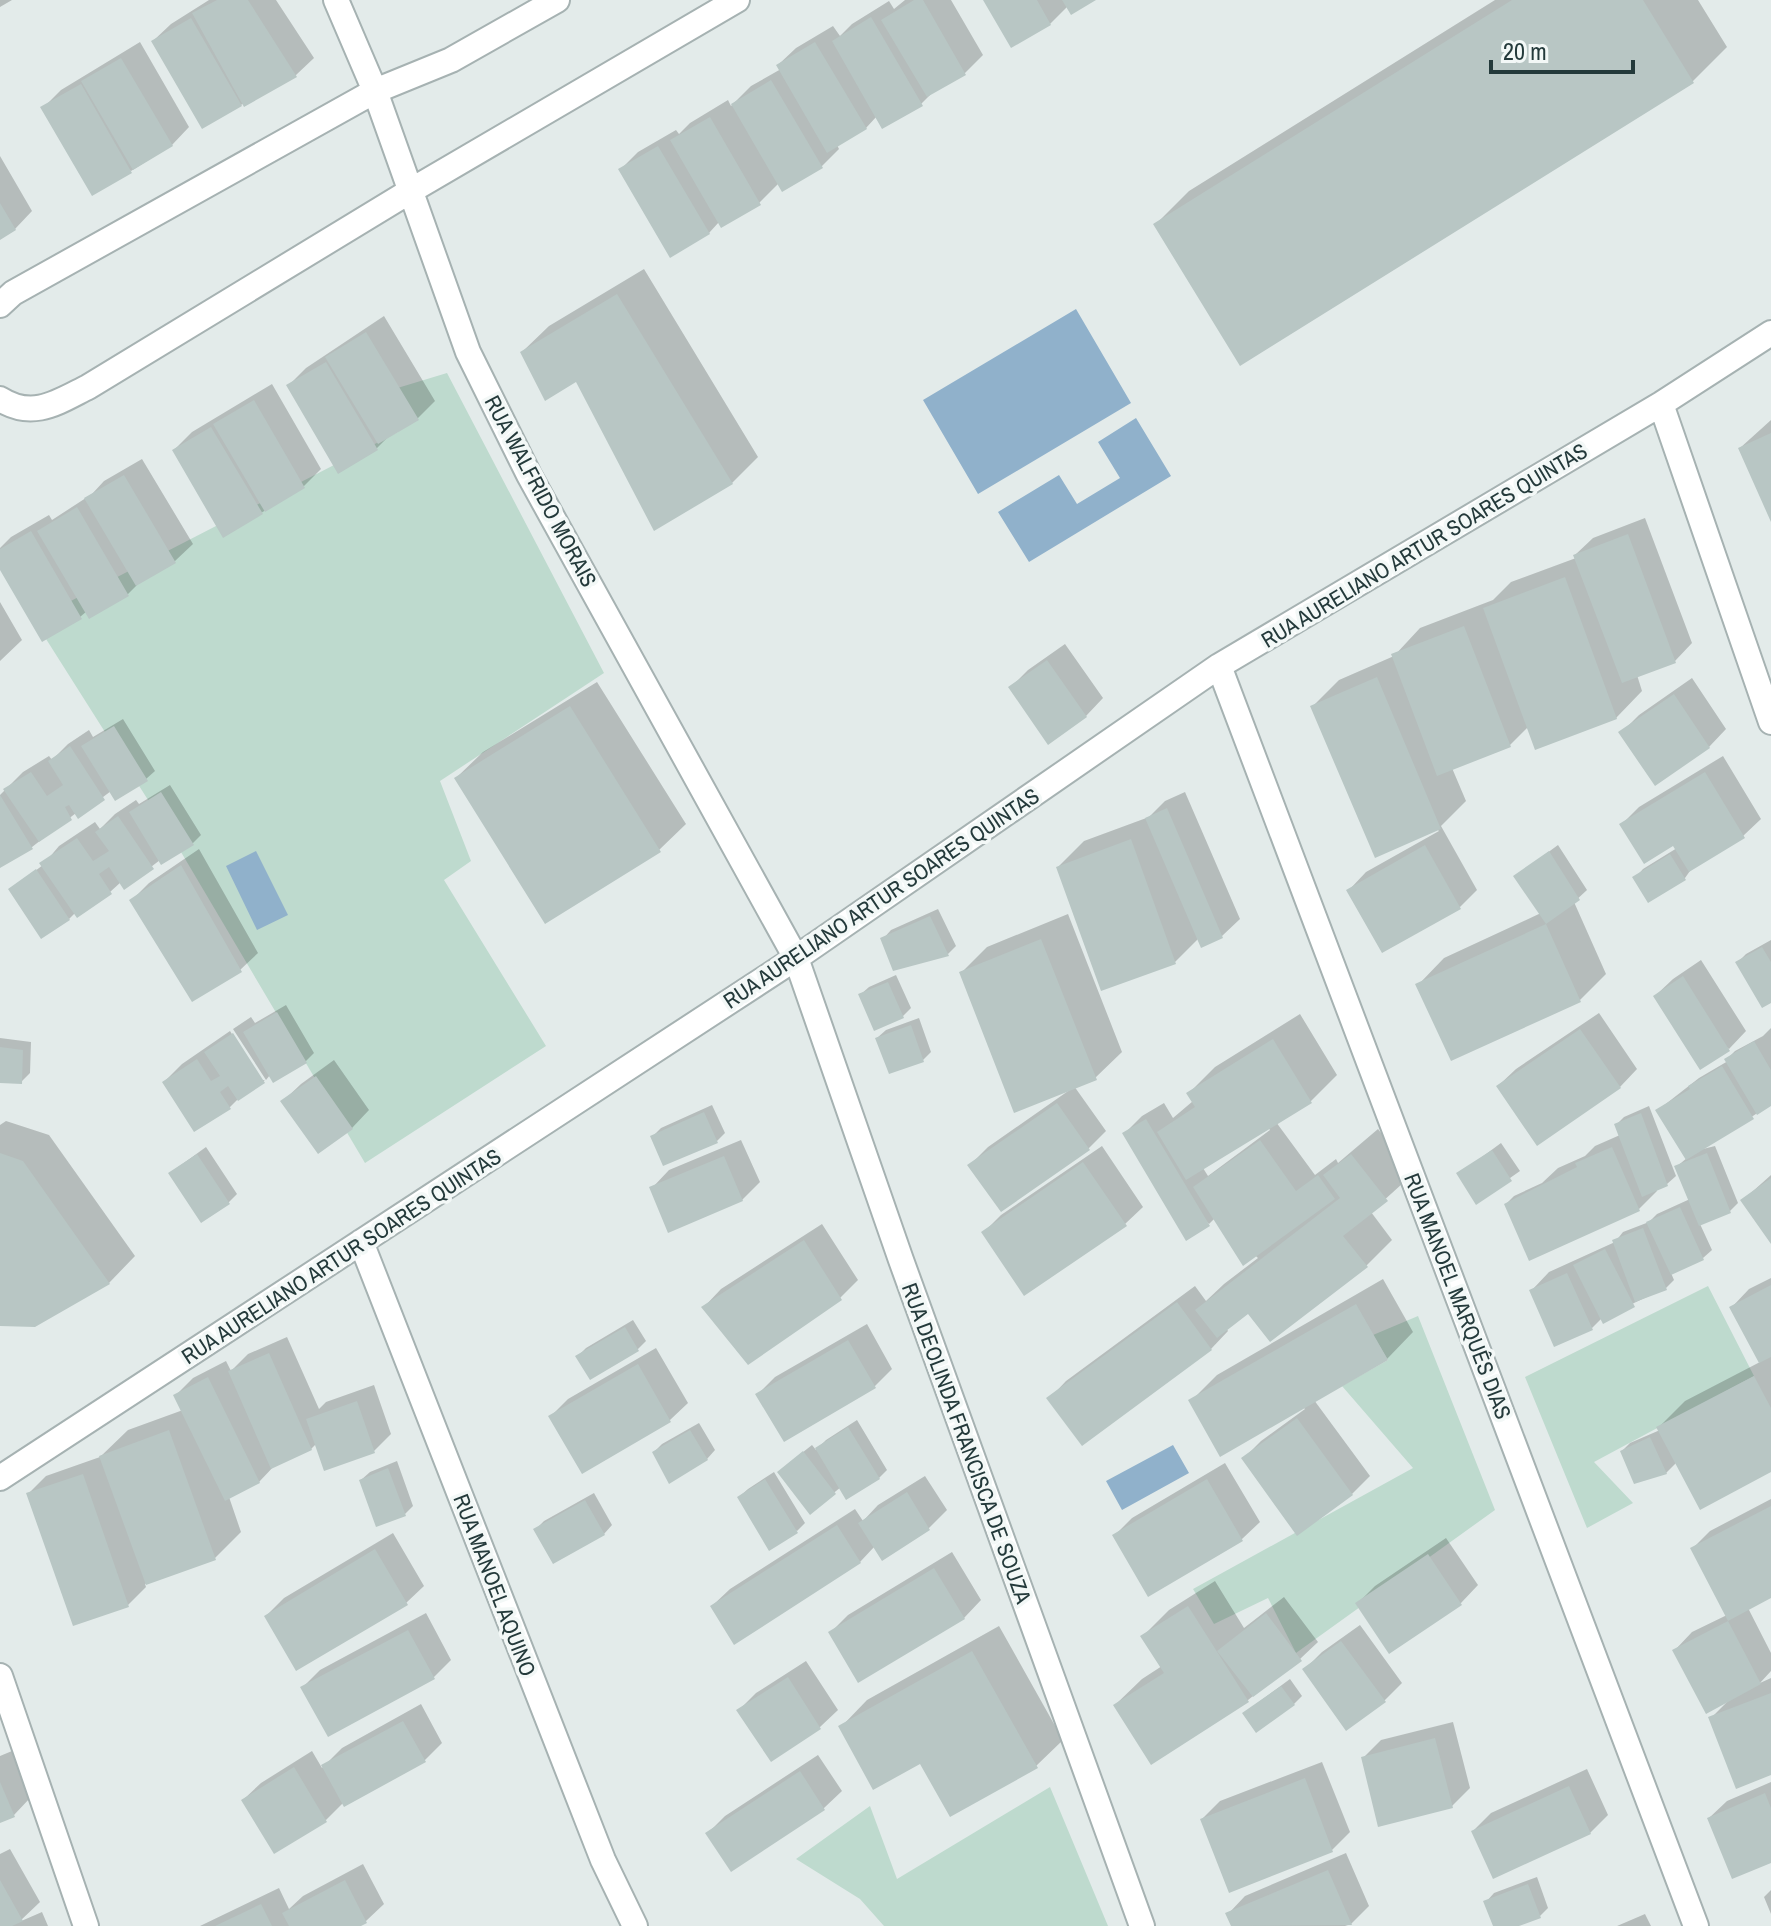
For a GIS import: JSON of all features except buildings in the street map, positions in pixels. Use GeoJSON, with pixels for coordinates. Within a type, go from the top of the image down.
{"type":"FeatureCollection","features":[{"type":"Feature","properties":{"kind":"street","name":"RUA WALFRIDO MORAIS"},"geometry":{"type":"LineString","coordinates":[[336,0],[375,91],[468,352],[529,475],[796,958]]}},
{"type":"Feature","properties":{"kind":"street"},"geometry":{"type":"LineString","coordinates":[[0,305],[13,293],[375,91],[451,60],[557,0]]}},
{"type":"Feature","properties":{"kind":"street"},"geometry":{"type":"LineString","coordinates":[[0,399],[20,408],[46,408],[88,387],[412,190],[737,0]]}},
{"type":"Feature","properties":{"kind":"street","name":"RUA AURELIANO ARTUR SOARES QUINTAS"},"geometry":{"type":"LineString","coordinates":[[0,1478],[796,958],[1219,666],[1661,404],[1771,333]]}},
{"type":"Feature","properties":{"kind":"street"},"geometry":{"type":"LineString","coordinates":[[1661,404],[1771,722]]}},
{"type":"Feature","properties":{"kind":"street","name":"RUA MANOEL MARQUÊS DIAS"},"geometry":{"type":"LineString","coordinates":[[1219,666],[1696,1926]]}},
{"type":"Feature","properties":{"kind":"street","name":"RUA DEOLINDA FRANCISCA DE SOUZA"},"geometry":{"type":"LineString","coordinates":[[796,958],[901,1260],[1142,1926]]}},
{"type":"Feature","properties":{"kind":"street","name":"RUA MANOEL AQUINO"},"geometry":{"type":"LineString","coordinates":[[361,1242],[603,1860],[635,1926]]}},
{"type":"Feature","properties":{"kind":"street"},"geometry":{"type":"LineString","coordinates":[[0,1676],[86,1926]]}},
{"type":"Feature","properties":{"kind":"green space"},"geometry":{"type":"Polygon","coordinates":[[[447,373],[604,673],[440,781],[471,861],[444,880],[546,1046],[365,1163],[181,852],[34,620],[398,432],[381,393],[447,373]]]}},
{"type":"Feature","properties":{"kind":"green space"},"geometry":{"type":"Polygon","coordinates":[[[1708,1286],[1754,1376],[1594,1462],[1633,1503],[1587,1528],[1525,1377],[1708,1286]]]}},
{"type":"Feature","properties":{"kind":"green space"},"geometry":{"type":"Polygon","coordinates":[[[1418,1316],[1495,1510],[1296,1653],[1268,1598],[1214,1624],[1193,1589],[1413,1468],[1342,1386],[1388,1360],[1373,1335],[1418,1316]]]}},
{"type":"Feature","properties":{"kind":"green space"},"geometry":{"type":"Polygon","coordinates":[[[1050,1787],[1108,1926],[884,1926],[860,1899],[796,1859],[870,1806],[897,1879],[1050,1787]]]}},
{"type":"Feature","properties":{"kind":"water"},"geometry":{"type":"Polygon","coordinates":[[[1076,309],[1131,403],[978,494],[923,400],[1076,309]]]}},
{"type":"Feature","properties":{"kind":"water"},"geometry":{"type":"Polygon","coordinates":[[[1136,418],[1171,476],[1029,562],[998,512],[1059,475],[1077,504],[1120,478],[1098,442],[1136,418]]]}},
{"type":"Feature","properties":{"kind":"water"},"geometry":{"type":"Polygon","coordinates":[[[256,851],[288,915],[257,930],[226,866],[256,851]]]}},
{"type":"Feature","properties":{"kind":"water"},"geometry":{"type":"Polygon","coordinates":[[[1173,1445],[1189,1473],[1122,1510],[1106,1481],[1173,1445]]]}}]}
